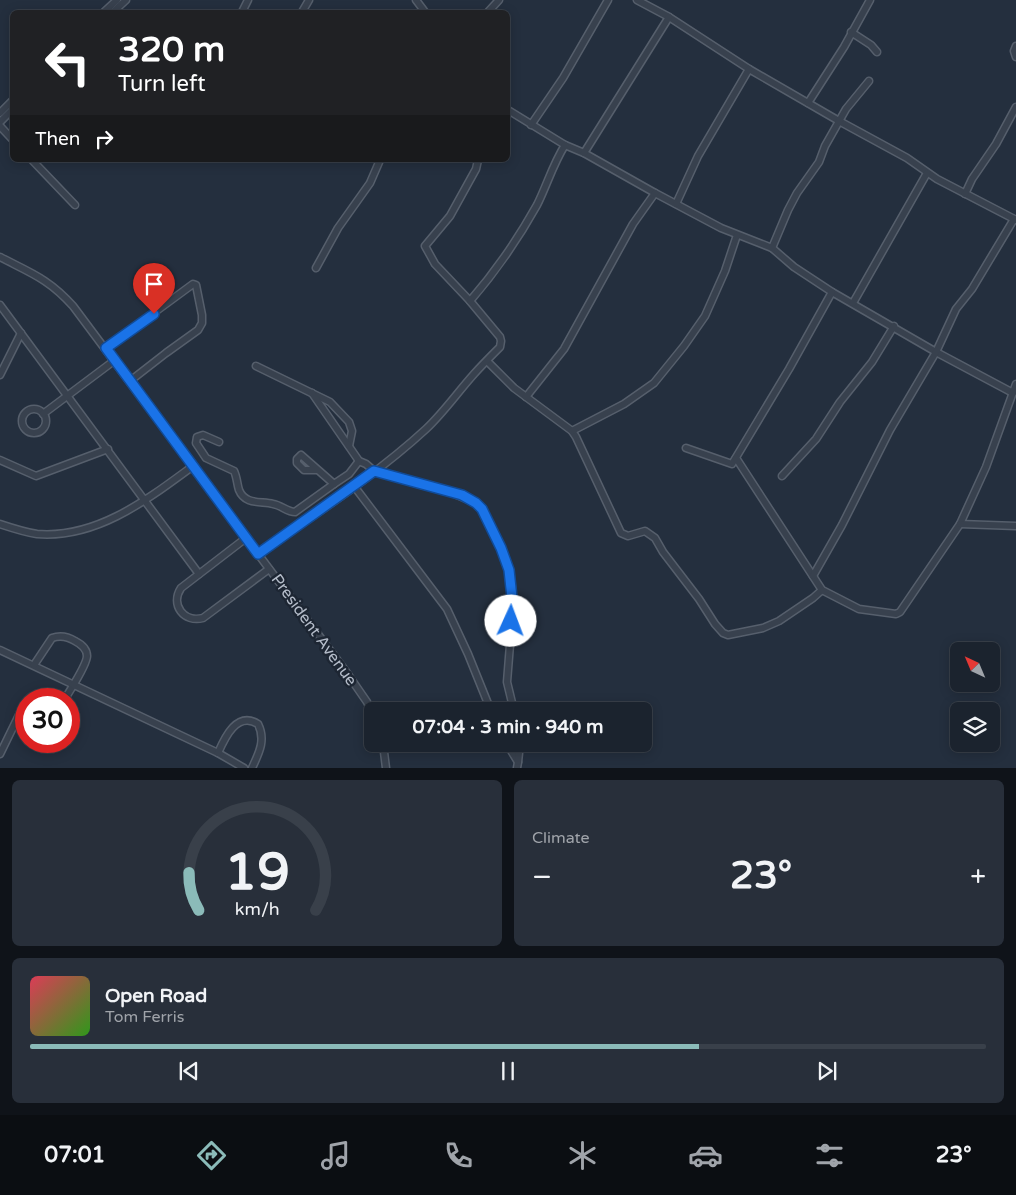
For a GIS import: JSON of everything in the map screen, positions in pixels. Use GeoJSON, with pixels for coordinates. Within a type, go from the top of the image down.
{"type":"FeatureCollection","features":[{"type":"Feature","properties":{"kind":"street"},"geometry":{"type":"LineString","coordinates":[[106,10],[117,0]]}},
{"type":"Feature","properties":{"kind":"street"},"geometry":{"type":"LineString","coordinates":[[115,10],[126,0]]}},
{"type":"Feature","properties":{"kind":"street"},"geometry":{"type":"LineString","coordinates":[[490,10],[499,0]]}},
{"type":"Feature","properties":{"kind":"street"},"geometry":{"type":"LineString","coordinates":[[531,125],[563,78],[608,0]]}},
{"type":"Feature","properties":{"kind":"street"},"geometry":{"type":"LineString","coordinates":[[637,0],[669,17],[749,69],[907,158],[927,173],[1015,220],[972,289],[956,309],[936,352],[890,430],[842,525],[813,576]]}},
{"type":"Feature","properties":{"kind":"street"},"geometry":{"type":"LineString","coordinates":[[808,103],[870,0]]}},
{"type":"Feature","properties":{"kind":"street"},"geometry":{"type":"LineString","coordinates":[[584,153],[669,17]]}},
{"type":"Feature","properties":{"kind":"street"},"geometry":{"type":"LineString","coordinates":[[851,32],[871,45],[877,52]]}},
{"type":"Feature","properties":{"kind":"street"},"geometry":{"type":"LineString","coordinates":[[1016,46],[1014,51],[1016,57]]}},
{"type":"Feature","properties":{"kind":"street"},"geometry":{"type":"LineString","coordinates":[[676,204],[698,156],[749,69]]}},
{"type":"Feature","properties":{"kind":"street"},"geometry":{"type":"LineString","coordinates":[[772,248],[797,193],[819,162],[825,146],[851,102],[869,81]]}},
{"type":"Feature","properties":{"kind":"street"},"geometry":{"type":"LineString","coordinates":[[0,113],[10,103]]}},
{"type":"Feature","properties":{"kind":"street"},"geometry":{"type":"LineString","coordinates":[[964,194],[996,144],[1016,107]]}},
{"type":"Feature","properties":{"kind":"street"},"geometry":{"type":"LineString","coordinates":[[510,111],[565,145],[584,153],[676,204],[737,235],[772,248],[794,267],[832,292],[894,326],[936,352],[1013,393]]}},
{"type":"Feature","properties":{"kind":"street"},"geometry":{"type":"LineString","coordinates":[[0,122],[10,112]]}},
{"type":"Feature","properties":{"kind":"street"},"geometry":{"type":"LineString","coordinates":[[0,126],[10,137]]}},
{"type":"Feature","properties":{"kind":"street"},"geometry":{"type":"LineString","coordinates":[[470,300],[503,261],[537,203],[556,159],[565,145]]}},
{"type":"Feature","properties":{"kind":"street"},"geometry":{"type":"LineString","coordinates":[[34,162],[75,205]]}},
{"type":"Feature","properties":{"kind":"street"},"geometry":{"type":"LineString","coordinates":[[316,268],[338,228],[370,183],[379,162]]}},
{"type":"Feature","properties":{"kind":"street"},"geometry":{"type":"LineString","coordinates":[[258,554],[374,471],[426,428],[447,408],[474,373],[500,347],[500,337],[470,300],[435,264],[425,246],[450,216],[476,169],[478,162]]}},
{"type":"Feature","properties":{"kind":"street"},"geometry":{"type":"LineString","coordinates":[[853,303],[927,173]]}},
{"type":"Feature","properties":{"kind":"street"},"geometry":{"type":"LineString","coordinates":[[526,397],[564,349],[633,224],[655,193]]}},
{"type":"Feature","properties":{"kind":"street"},"geometry":{"type":"LineString","coordinates":[[572,430],[624,404],[654,383],[705,316],[725,271],[737,235]]}},
{"type":"Feature","properties":{"kind":"street","name":"President Avenue"},"geometry":{"type":"LineString","coordinates":[[1,259],[33,272],[62,294],[115,360],[367,702]]}},
{"type":"Feature","properties":{"kind":"street"},"geometry":{"type":"LineString","coordinates":[[106,348],[154,314],[177,294],[196,284],[202,315],[202,323],[198,330],[130,381]]}},
{"type":"Feature","properties":{"kind":"street"},"geometry":{"type":"LineString","coordinates":[[686,448],[732,464],[832,292]]}},
{"type":"Feature","properties":{"kind":"street"},"geometry":{"type":"LineString","coordinates":[[0,305],[199,574]]}},
{"type":"Feature","properties":{"kind":"street"},"geometry":{"type":"LineString","coordinates":[[782,476],[816,440],[840,402],[872,362],[894,326]]}},
{"type":"Feature","properties":{"kind":"street"},"geometry":{"type":"LineString","coordinates":[[0,375],[21,333]]}},
{"type":"Feature","properties":{"kind":"street"},"geometry":{"type":"LineString","coordinates":[[43,414],[115,360]]}},
{"type":"Feature","properties":{"kind":"street"},"geometry":{"type":"LineString","coordinates":[[487,361],[526,397],[572,430],[621,533],[628,536],[645,531],[656,538],[663,552],[699,599],[715,624],[724,633],[733,634],[744,630],[763,628],[779,621],[822,590]]}},
{"type":"Feature","properties":{"kind":"street"},"geometry":{"type":"LineString","coordinates":[[256,366],[330,402],[349,422],[352,431],[349,446]]}},
{"type":"Feature","properties":{"kind":"street"},"geometry":{"type":"LineString","coordinates":[[736,458],[822,590],[859,609],[896,614],[900,612],[960,524],[986,467],[1016,384]]}},
{"type":"Feature","properties":{"kind":"street"},"geometry":{"type":"LineString","coordinates":[[312,393],[359,461],[374,471],[455,493],[476,503],[482,509],[501,548],[509,570],[512,589],[513,607],[507,682],[512,702]]}},
{"type":"Feature","properties":{"kind":"street"},"geometry":{"type":"LineString","coordinates":[[219,442],[203,435],[196,437],[196,443],[206,458],[234,471],[239,490],[244,498],[256,503],[273,504],[295,512],[349,474],[359,461]]}},
{"type":"Feature","properties":{"kind":"street"},"geometry":{"type":"LineString","coordinates":[[0,460],[36,476],[108,450]]}},
{"type":"Feature","properties":{"kind":"street"},"geometry":{"type":"LineString","coordinates":[[0,524],[29,533],[40,534],[59,533],[85,528],[106,521],[145,502],[193,466]]}},
{"type":"Feature","properties":{"kind":"street"},"geometry":{"type":"LineString","coordinates":[[317,470],[334,484]]}},
{"type":"Feature","properties":{"kind":"street"},"geometry":{"type":"LineString","coordinates":[[354,486],[447,609],[487,702]]}},
{"type":"Feature","properties":{"kind":"street"},"geometry":{"type":"LineString","coordinates":[[960,524],[1016,526]]}},
{"type":"Feature","properties":{"kind":"street"},"geometry":{"type":"LineString","coordinates":[[246,538],[181,588],[176,598],[176,604],[185,616],[196,619],[207,616],[269,569]]}},
{"type":"Feature","properties":{"kind":"street"},"geometry":{"type":"LineString","coordinates":[[34,666],[52,638],[63,636],[69,638],[82,646],[87,654],[87,658],[72,688]]}},
{"type":"Feature","properties":{"kind":"street"},"geometry":{"type":"LineString","coordinates":[[0,650],[180,737],[218,753],[234,765],[244,768]]}},
{"type":"Feature","properties":{"kind":"street"},"geometry":{"type":"LineString","coordinates":[[218,753],[227,735],[235,725],[245,720],[252,720],[258,724],[263,738],[260,751],[252,768]]}},
{"type":"Feature","properties":{"kind":"street"},"geometry":{"type":"LineString","coordinates":[[0,754],[15,723]]}},
{"type":"Feature","properties":{"kind":"street"},"geometry":{"type":"LineString","coordinates":[[384,752],[386,768]]}},
{"type":"Feature","properties":{"kind":"street"},"geometry":{"type":"LineString","coordinates":[[511,752],[518,765]]}},
{"type":"Feature","properties":{"kind":"street"},"geometry":{"type":"LineString","coordinates":[[518,765],[519,752]]}},
{"type":"Feature","properties":{"kind":"route"},"geometry":{"type":"LineString","coordinates":[[154,314],[106,348],[258,554],[374,471],[462,495],[482,509],[501,548],[509,570],[513,607],[511,621]]}}]}
